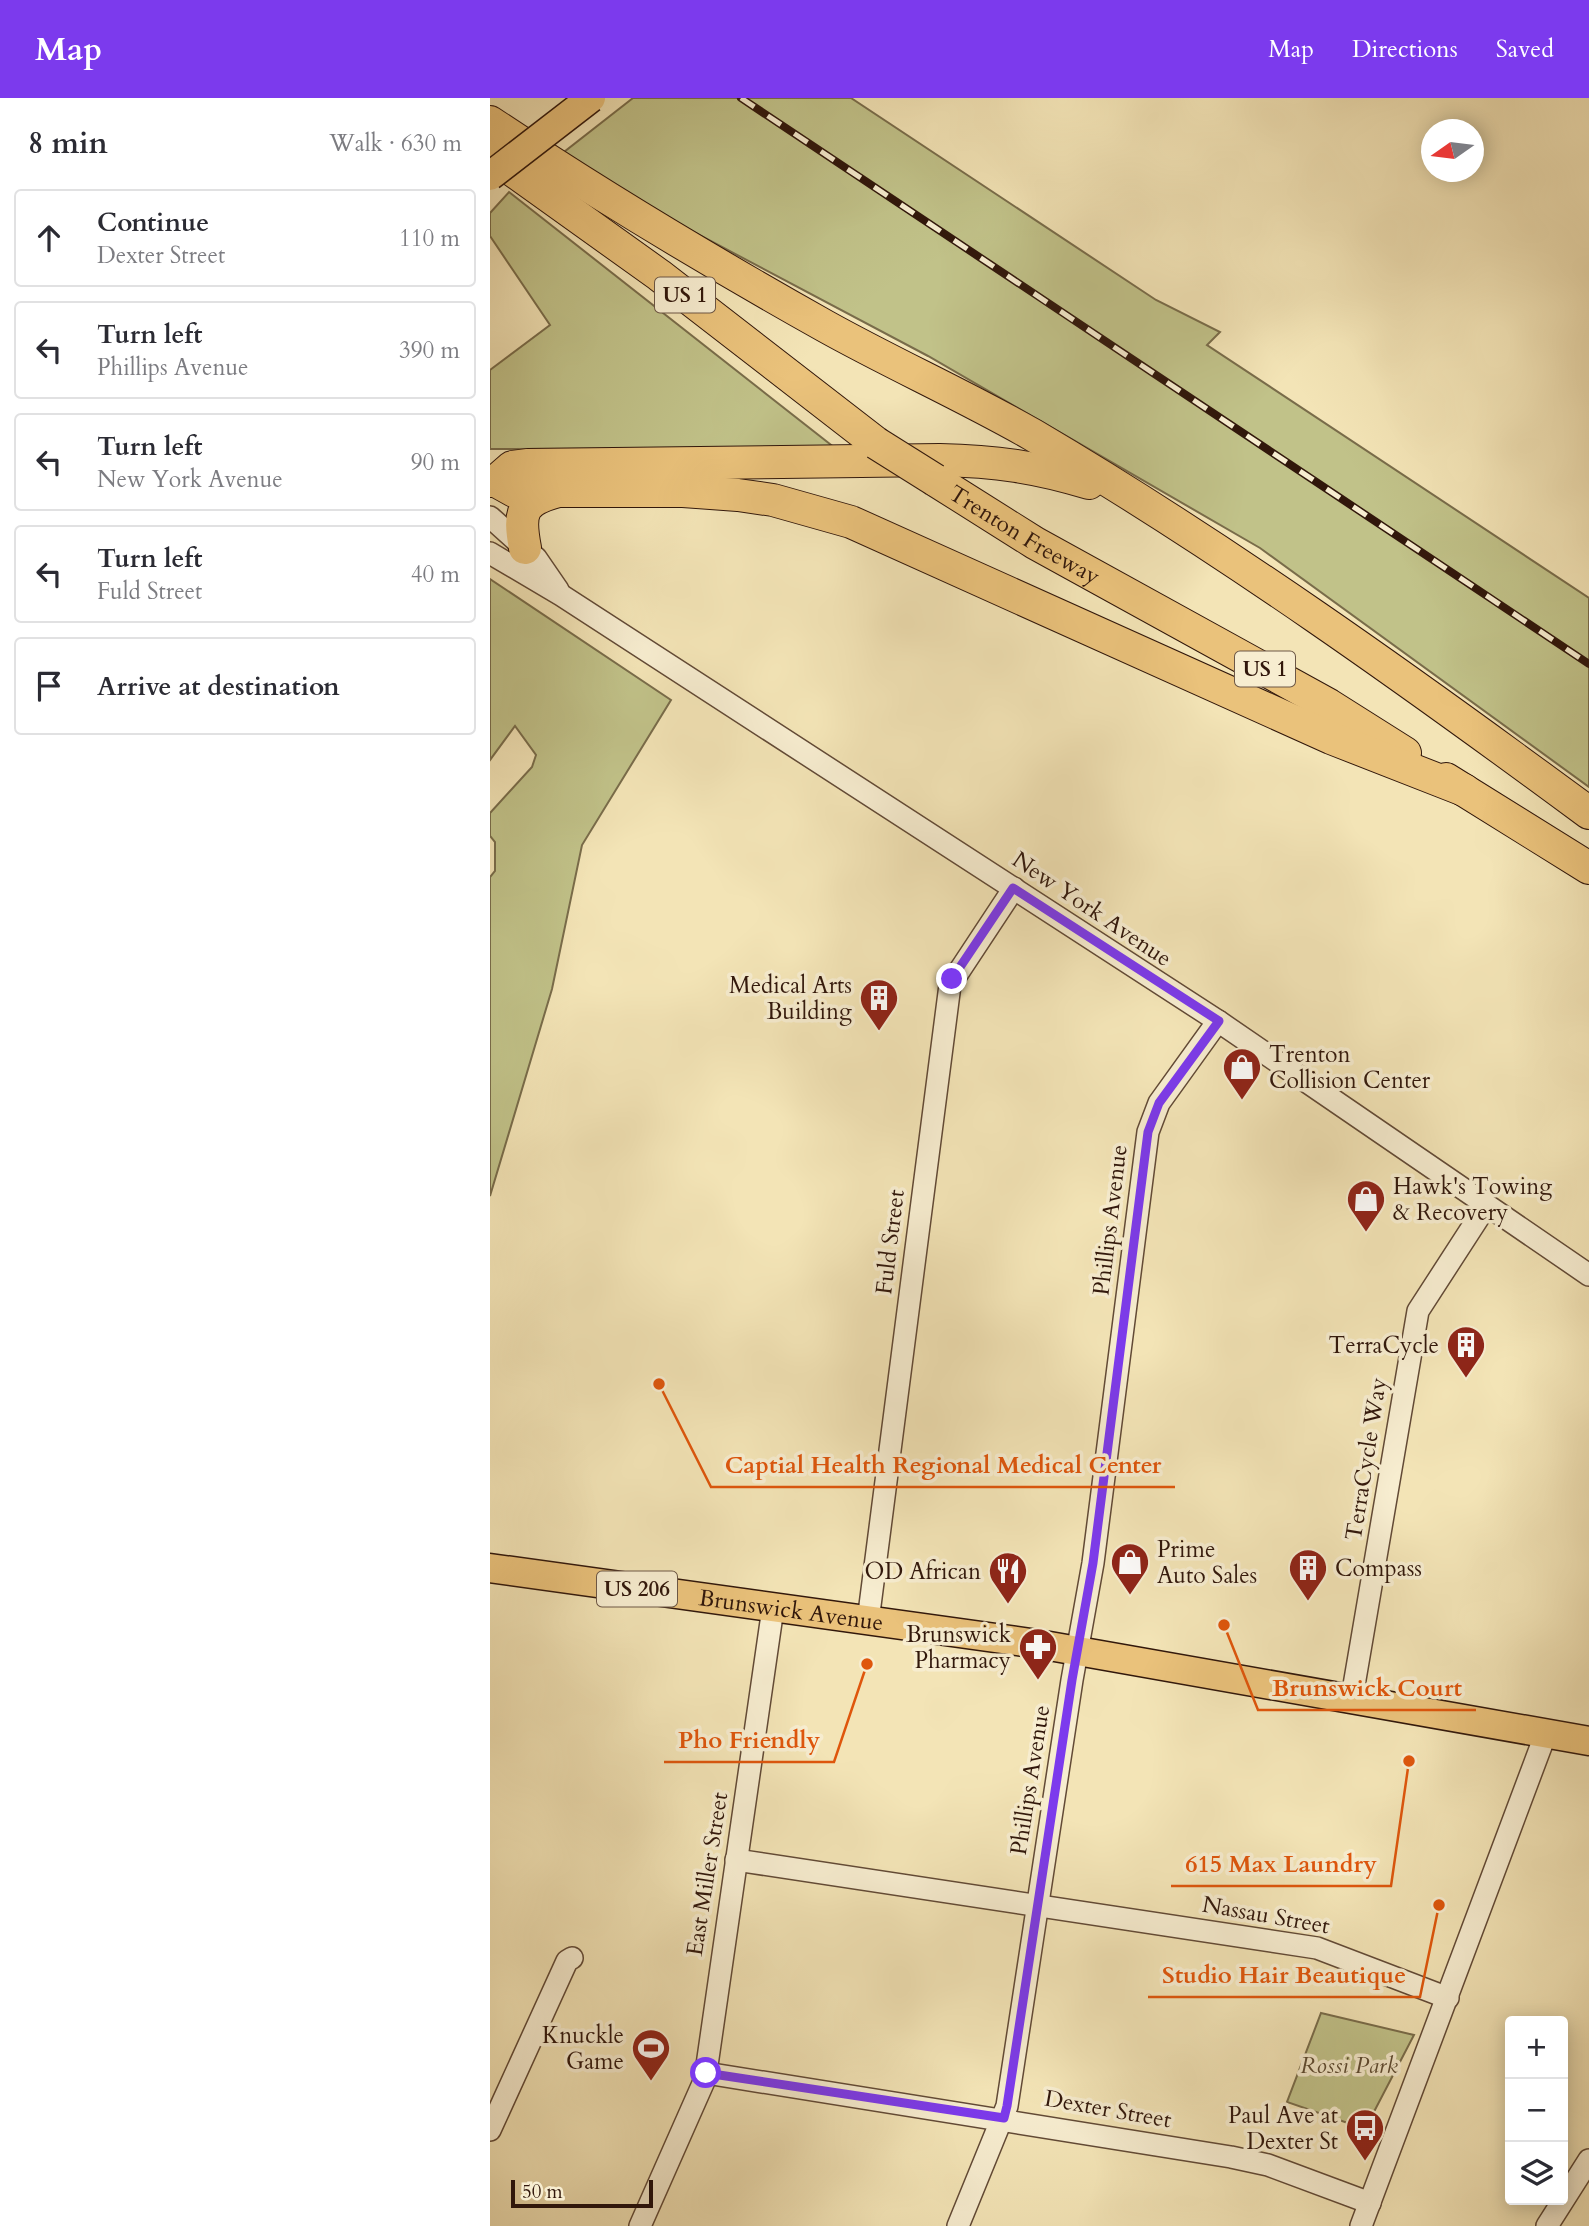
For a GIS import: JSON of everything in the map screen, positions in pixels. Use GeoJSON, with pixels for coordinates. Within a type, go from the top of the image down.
{"type":"FeatureCollection","features":[{"type":"Feature","properties":{"kind":"highway","name":"US 1"},"geometry":{"type":"LineString","coordinates":[[490,122],[680,242],[827,327],[1030,434],[1133,497],[1252,572],[1589,813]]}},
{"type":"Feature","properties":{"kind":"highway","name":"Trenton Freeway"},"geometry":{"type":"LineString","coordinates":[[490,154],[659,275],[876,443],[1035,543],[1329,705],[1589,868]]}},
{"type":"Feature","properties":{"kind":"highway"},"geometry":{"type":"LineString","coordinates":[[1133,497],[1038,468],[990,461],[528,466],[512,467],[493,481],[514,491],[742,495],[850,522],[923,551],[1331,738],[1464,790]]}},
{"type":"Feature","properties":{"kind":"highway"},"geometry":{"type":"LineString","coordinates":[[525,548],[521,520],[527,506],[533,498],[559,491]]}},
{"type":"Feature","properties":{"kind":"main road"},"geometry":{"type":"LineString","coordinates":[[490,176],[591,98]]}},
{"type":"Feature","properties":{"kind":"main road","name":"Brunswick Avenue"},"geometry":{"type":"LineString","coordinates":[[490,1568],[1080,1652],[1589,1741]]}},
{"type":"Feature","properties":{"kind":"street","name":"New York Avenue"},"geometry":{"type":"LineString","coordinates":[[490,517],[525,548],[561,595]]}},
{"type":"Feature","properties":{"kind":"street","name":"New York Avenue"},"geometry":{"type":"LineString","coordinates":[[490,554],[561,595],[1219,1021],[1589,1275]]}},
{"type":"Feature","properties":{"kind":"street","name":"Fuld Street"},"geometry":{"type":"LineString","coordinates":[[868,1620],[950,985],[1013,888]]}},
{"type":"Feature","properties":{"kind":"street","name":"Phillips Avenue"},"geometry":{"type":"LineString","coordinates":[[958,2226],[1004,2118],[1072,1680],[1080,1652],[1151,1117],[1201,1041],[1219,1021]]}},
{"type":"Feature","properties":{"kind":"street","name":"TerraCycle Way"},"geometry":{"type":"LineString","coordinates":[[1352,1698],[1418,1311],[1486,1206]]}},
{"type":"Feature","properties":{"kind":"street","name":"East Miller Street"},"geometry":{"type":"LineString","coordinates":[[640,2226],[706,2069],[773,1608]]}},
{"type":"Feature","properties":{"kind":"street"},"geometry":{"type":"LineString","coordinates":[[1361,2226],[1546,1733]]}},
{"type":"Feature","properties":{"kind":"street","name":"Nassau Street"},"geometry":{"type":"LineString","coordinates":[[736,1860],[1317,1948],[1448,1998]]}},
{"type":"Feature","properties":{"kind":"street"},"geometry":{"type":"LineString","coordinates":[[490,2130],[567,1961],[572,1958]]}},
{"type":"Feature","properties":{"kind":"street","name":"Dexter Street"},"geometry":{"type":"LineString","coordinates":[[706,2069],[1268,2165],[1370,2203]]}},
{"type":"Feature","properties":{"kind":"street"},"geometry":{"type":"LineString","coordinates":[[1547,2226],[1589,2160]]}},
{"type":"Feature","properties":{"kind":"green space"},"geometry":{"type":"Polygon","coordinates":[[[633,98],[851,98],[1156,300],[1220,332],[1207,345],[1589,598],[1589,787],[1260,548],[928,356],[656,212],[564,152],[633,98]]]}},
{"type":"Feature","properties":{"kind":"green space"},"geometry":{"type":"Polygon","coordinates":[[[509,192],[835,448],[490,449],[490,370],[550,325],[490,236],[490,213],[509,192]]]}},
{"type":"Feature","properties":{"kind":"green space"},"geometry":{"type":"Polygon","coordinates":[[[490,579],[671,700],[582,845],[552,989],[490,1196],[490,877],[495,871],[495,842],[490,836],[490,813],[532,767],[536,755],[515,726],[490,760],[490,579]]]}},
{"type":"Feature","properties":{"kind":"green space","name":"Rossi Park"},"geometry":{"type":"Polygon","coordinates":[[[1321,2013],[1414,2035],[1365,2129],[1287,2102],[1321,2013]]]}},
{"type":"Feature","properties":{"kind":"railway"},"geometry":{"type":"LineString","coordinates":[[741,98],[1589,664]]}},
{"type":"Feature","properties":{"kind":"place","name":"Medical Arts Building"},"geometry":{"type":"Point","coordinates":[879,1032]}},
{"type":"Feature","properties":{"kind":"place","name":"Trenton Collision Center"},"geometry":{"type":"Point","coordinates":[1242,1101]}},
{"type":"Feature","properties":{"kind":"place","name":"Hawk's Towing & Recovery"},"geometry":{"type":"Point","coordinates":[1366,1233]}},
{"type":"Feature","properties":{"kind":"place","name":"TerraCycle"},"geometry":{"type":"Point","coordinates":[1466,1379]}},
{"type":"Feature","properties":{"kind":"place","name":"Captial Health Regional Medical Center"},"geometry":{"type":"Point","coordinates":[659,1384]}},
{"type":"Feature","properties":{"kind":"place","name":"Prime Auto Sales"},"geometry":{"type":"Point","coordinates":[1130,1596]}},
{"type":"Feature","properties":{"kind":"place","name":"Compass"},"geometry":{"type":"Point","coordinates":[1308,1602]}},
{"type":"Feature","properties":{"kind":"place","name":"OD African"},"geometry":{"type":"Point","coordinates":[1008,1605]}},
{"type":"Feature","properties":{"kind":"place","name":"Brunswick Court"},"geometry":{"type":"Point","coordinates":[1224,1625]}},
{"type":"Feature","properties":{"kind":"place","name":"Pho Friendly"},"geometry":{"type":"Point","coordinates":[867,1664]}},
{"type":"Feature","properties":{"kind":"place","name":"Brunswick Pharmacy"},"geometry":{"type":"Point","coordinates":[1038,1681]}},
{"type":"Feature","properties":{"kind":"place","name":"615 Max Laundry"},"geometry":{"type":"Point","coordinates":[1409,1761]}},
{"type":"Feature","properties":{"kind":"place","name":"Studio Hair Beautique"},"geometry":{"type":"Point","coordinates":[1439,1905]}},
{"type":"Feature","properties":{"kind":"place","name":"Knuckle Game"},"geometry":{"type":"Point","coordinates":[651,2082]}},
{"type":"Feature","properties":{"kind":"place","name":"Paul Ave at Dexter St"},"geometry":{"type":"Point","coordinates":[1365,2162]}},
{"type":"Feature","properties":{"kind":"route"},"geometry":{"type":"LineString","coordinates":[[706,2073],[1004,2118],[1007,2106],[1072,1680],[1080,1652],[1093,1563],[1148,1132],[1151,1117],[1159,1103],[1201,1041],[1219,1021],[1175,996],[1013,888],[952,979]]}}]}
